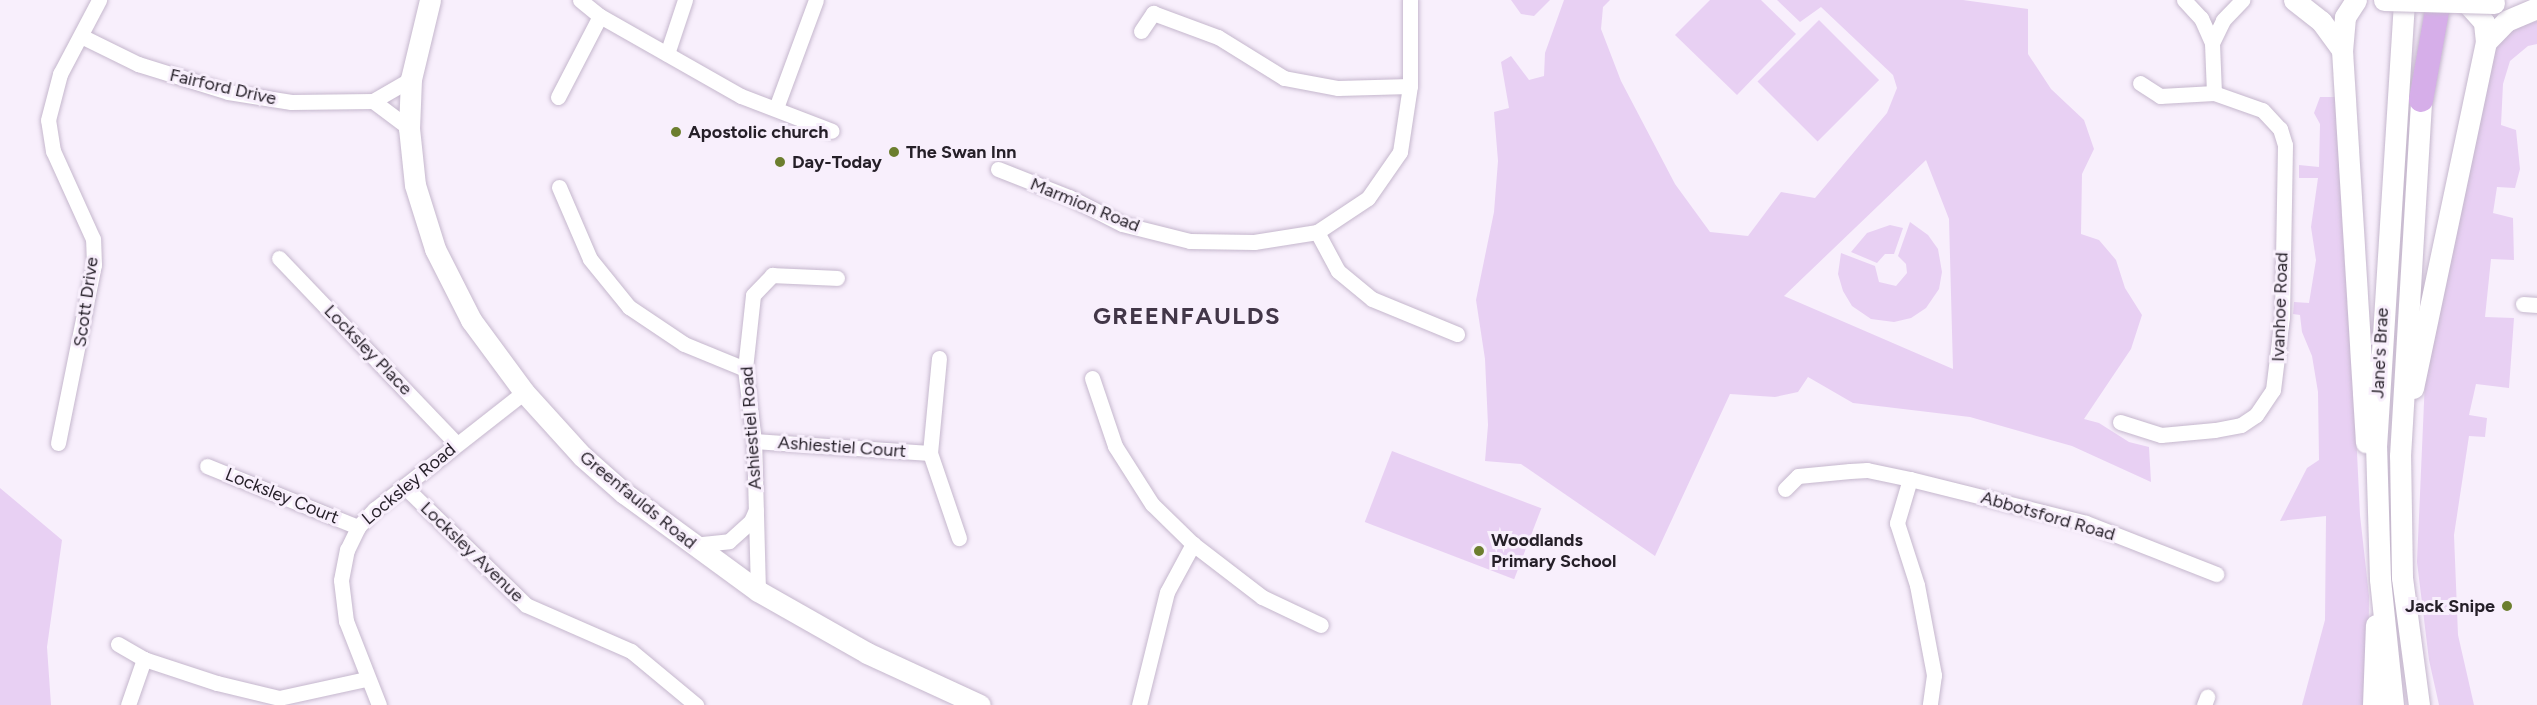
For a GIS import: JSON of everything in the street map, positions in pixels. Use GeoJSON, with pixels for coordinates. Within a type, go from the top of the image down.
{"type":"FeatureCollection","features":[{"type":"Feature","properties":{"kind":"main road","name":"Greenfaulds Road"},"geometry":{"type":"LineString","coordinates":[[430,0],[411,79],[409,128],[415,185],[435,249],[471,320],[524,392],[582,456],[693,545],[758,591],[867,653],[980,705]]}},
{"type":"Feature","properties":{"kind":"main road"},"geometry":{"type":"LineString","coordinates":[[2294,0],[2321,21],[2342,50]]}},
{"type":"Feature","properties":{"kind":"main road"},"geometry":{"type":"LineString","coordinates":[[2356,0],[2345,17],[2342,50],[2363,414],[2376,484]]}},
{"type":"Feature","properties":{"kind":"main road"},"geometry":{"type":"LineString","coordinates":[[2384,0],[2466,2],[2488,23]]}},
{"type":"Feature","properties":{"kind":"main road","name":"Jane's Brae"},"geometry":{"type":"LineString","coordinates":[[2393,705],[2380,579],[2376,484],[2379,369],[2404,0]]}},
{"type":"Feature","properties":{"kind":"main road"},"geometry":{"type":"LineString","coordinates":[[2421,100],[2422,0]]}},
{"type":"Feature","properties":{"kind":"main road"},"geometry":{"type":"LineString","coordinates":[[2421,100],[2439,0]]}},
{"type":"Feature","properties":{"kind":"main road"},"geometry":{"type":"LineString","coordinates":[[2488,23],[2533,6]]}},
{"type":"Feature","properties":{"kind":"main road"},"geometry":{"type":"LineString","coordinates":[[2488,23],[2506,21],[2533,6]]}},
{"type":"Feature","properties":{"kind":"main road"},"geometry":{"type":"LineString","coordinates":[[2400,456],[2488,23]]}},
{"type":"Feature","properties":{"kind":"main road","name":"Jane's Brae"},"geometry":{"type":"LineString","coordinates":[[2419,705],[2402,577],[2400,456],[2421,100]]}},
{"type":"Feature","properties":{"kind":"main road"},"geometry":{"type":"LineString","coordinates":[[2373,705],[2373,650],[2380,579]]}},
{"type":"Feature","properties":{"kind":"main road"},"geometry":{"type":"LineString","coordinates":[[2408,624],[2432,705]]}},
{"type":"Feature","properties":{"kind":"street","name":"Scott Drive"},"geometry":{"type":"LineString","coordinates":[[58,443],[94,265],[93,239],[53,150],[48,120],[60,74],[99,0]]}},
{"type":"Feature","properties":{"kind":"street"},"geometry":{"type":"LineString","coordinates":[[580,0],[600,16],[741,96],[832,131]]}},
{"type":"Feature","properties":{"kind":"street"},"geometry":{"type":"LineString","coordinates":[[667,54],[685,0]]}},
{"type":"Feature","properties":{"kind":"street"},"geometry":{"type":"LineString","coordinates":[[776,108],[816,0]]}},
{"type":"Feature","properties":{"kind":"street","name":"Marmion Road"},"geometry":{"type":"LineString","coordinates":[[998,169],[1069,197],[1122,224],[1190,241],[1254,242],[1317,232],[1368,198],[1400,152],[1410,86],[1410,0]]}},
{"type":"Feature","properties":{"kind":"street"},"geometry":{"type":"LineString","coordinates":[[2184,0],[2201,18],[2212,44],[2214,93]]}},
{"type":"Feature","properties":{"kind":"street"},"geometry":{"type":"LineString","coordinates":[[2212,44],[2223,20],[2242,0]]}},
{"type":"Feature","properties":{"kind":"street"},"geometry":{"type":"LineString","coordinates":[[1141,30],[1153,13],[1218,37],[1284,78],[1338,88],[1410,86]]}},
{"type":"Feature","properties":{"kind":"street"},"geometry":{"type":"LineString","coordinates":[[558,97],[600,16]]}},
{"type":"Feature","properties":{"kind":"street","name":"Fairford Drive"},"geometry":{"type":"LineString","coordinates":[[81,36],[138,64],[228,92],[291,102],[373,101],[411,79]]}},
{"type":"Feature","properties":{"kind":"street","name":"Ivanhoe Road"},"geometry":{"type":"LineString","coordinates":[[2120,422],[2161,435],[2241,425],[2256,415],[2273,390],[2282,317],[2285,145],[2280,129],[2262,110],[2214,93],[2160,96],[2140,83]]}},
{"type":"Feature","properties":{"kind":"street"},"geometry":{"type":"LineString","coordinates":[[373,101],[409,128]]}},
{"type":"Feature","properties":{"kind":"street"},"geometry":{"type":"LineString","coordinates":[[559,187],[590,259],[629,307],[684,344],[745,369]]}},
{"type":"Feature","properties":{"kind":"street"},"geometry":{"type":"LineString","coordinates":[[1317,232],[1338,272],[1372,299],[1457,334]]}},
{"type":"Feature","properties":{"kind":"street","name":"Locksley Place"},"geometry":{"type":"LineString","coordinates":[[279,258],[456,443]]}},
{"type":"Feature","properties":{"kind":"street","name":"Ashiestiel Road"},"geometry":{"type":"LineString","coordinates":[[758,591],[754,441],[745,369],[753,296],[772,275],[837,278]]}},
{"type":"Feature","properties":{"kind":"street","name":"Ashiestiel Court"},"geometry":{"type":"LineString","coordinates":[[939,358],[930,453],[959,538]]}},
{"type":"Feature","properties":{"kind":"street"},"geometry":{"type":"LineString","coordinates":[[1092,378],[1100,409],[1132,477],[1152,504],[1193,544],[1262,597],[1321,625]]}},
{"type":"Feature","properties":{"kind":"street","name":"Locksley Road"},"geometry":{"type":"LineString","coordinates":[[379,705],[366,679],[346,621],[341,580],[347,550],[358,527],[456,443],[524,392]]}},
{"type":"Feature","properties":{"kind":"street","name":"Ashiestiel Court"},"geometry":{"type":"LineString","coordinates":[[754,441],[930,453]]}},
{"type":"Feature","properties":{"kind":"street","name":"Locksley Court"},"geometry":{"type":"LineString","coordinates":[[207,466],[358,527]]}},
{"type":"Feature","properties":{"kind":"street","name":"Abbotsford Road"},"geometry":{"type":"LineString","coordinates":[[1785,489],[1798,476],[1867,470],[2086,523],[2216,574]]}},
{"type":"Feature","properties":{"kind":"street"},"geometry":{"type":"LineString","coordinates":[[1910,479],[1897,523],[1917,585],[1934,675],[1930,705]]}},
{"type":"Feature","properties":{"kind":"street","name":"Locksley Avenue"},"geometry":{"type":"LineString","coordinates":[[404,486],[526,605],[631,651],[696,705]]}},
{"type":"Feature","properties":{"kind":"street","name":"Ashiestiel Road"},"geometry":{"type":"LineString","coordinates":[[693,545],[729,541],[751,521],[756,510]]}},
{"type":"Feature","properties":{"kind":"street"},"geometry":{"type":"LineString","coordinates":[[1139,705],[1167,592],[1193,544]]}},
{"type":"Feature","properties":{"kind":"street"},"geometry":{"type":"LineString","coordinates":[[118,644],[144,659],[217,683],[279,698],[366,679]]}},
{"type":"Feature","properties":{"kind":"street"},"geometry":{"type":"LineString","coordinates":[[128,705],[144,659]]}},
{"type":"Feature","properties":{"kind":"shaded area"},"geometry":{"type":"Polygon","coordinates":[[[1511,0],[1550,0],[1534,16],[1521,14],[1511,0]]]}},
{"type":"Feature","properties":{"kind":"shaded area"},"geometry":{"type":"Polygon","coordinates":[[[1564,0],[1610,0],[1603,7],[1601,29],[1621,81],[1675,184],[1710,232],[1748,236],[1781,192],[1815,198],[1887,113],[1897,88],[1893,75],[1821,7],[1800,22],[1777,0],[1963,0],[2028,9],[2028,54],[2051,89],[2084,120],[2094,149],[2082,174],[2081,234],[2099,240],[2116,260],[2125,288],[2142,315],[2131,349],[2084,419],[2099,423],[2129,442],[2149,447],[2151,482],[2072,446],[1970,417],[1853,403],[1808,377],[1798,392],[1775,397],[1730,394],[1655,556],[1521,464],[1485,461],[1488,425],[1485,359],[1476,300],[1494,212],[1498,161],[1494,112],[1509,108],[1501,62],[1511,56],[1529,80],[1544,76],[1545,53],[1564,0]],[[1926,160],[1784,296],[1953,369],[1949,219],[1926,160]]]}},
{"type":"Feature","properties":{"kind":"shaded area"},"geometry":{"type":"Polygon","coordinates":[[[1710,0],[1761,0],[1796,34],[1737,95],[1675,35],[1710,0]]]}},
{"type":"Feature","properties":{"kind":"shaded area"},"geometry":{"type":"Polygon","coordinates":[[[1819,20],[1879,80],[1818,142],[1757,82],[1819,20]]]}},
{"type":"Feature","properties":{"kind":"shaded area"},"geometry":{"type":"Polygon","coordinates":[[[2537,21],[2537,44],[2528,46],[2510,61],[2503,84],[2501,125],[2516,130],[2520,169],[2515,188],[2497,187],[2493,213],[2513,218],[2514,260],[2491,259],[2485,317],[2514,318],[2509,388],[2476,384],[2469,415],[2487,418],[2485,437],[2469,436],[2454,535],[2458,635],[2474,705],[2439,705],[2429,660],[2417,562],[2426,357],[2484,81],[2496,46],[2512,29],[2537,21]]]}},
{"type":"Feature","properties":{"kind":"shaded area"},"geometry":{"type":"Polygon","coordinates":[[[2320,97],[2340,97],[2360,515],[2369,596],[2368,705],[2302,705],[2325,620],[2326,516],[2280,521],[2307,468],[2319,460],[2318,392],[2312,356],[2302,332],[2300,315],[2293,314],[2294,302],[2309,303],[2316,260],[2311,227],[2318,178],[2299,178],[2299,165],[2319,167],[2320,124],[2314,113],[2320,97]]]}},
{"type":"Feature","properties":{"kind":"shaded area"},"geometry":{"type":"Polygon","coordinates":[[[1910,222],[1928,235],[1938,249],[1942,272],[1939,289],[1926,308],[1911,318],[1894,322],[1871,319],[1852,306],[1843,291],[1838,274],[1841,253],[1875,266],[1879,282],[1896,286],[1907,273],[1906,264],[1898,256],[1910,222]]]}},
{"type":"Feature","properties":{"kind":"shaded area"},"geometry":{"type":"Polygon","coordinates":[[[1890,225],[1903,228],[1894,254],[1885,254],[1877,263],[1851,252],[1867,233],[1890,225]]]}},
{"type":"Feature","properties":{"kind":"shaded area"},"geometry":{"type":"Polygon","coordinates":[[[1392,451],[1541,508],[1514,579],[1365,522],[1392,451]]]}},
{"type":"Feature","properties":{"kind":"shaded area"},"geometry":{"type":"Polygon","coordinates":[[[0,488],[62,540],[47,647],[51,705],[0,705],[0,488]]]}},
{"type":"Feature","properties":{"kind":"place","name":"Apostolic church"},"geometry":{"type":"Point","coordinates":[676,132]}},
{"type":"Feature","properties":{"kind":"place","name":"The Swan Inn"},"geometry":{"type":"Point","coordinates":[894,152]}},
{"type":"Feature","properties":{"kind":"place","name":"Day-Today"},"geometry":{"type":"Point","coordinates":[780,162]}},
{"type":"Feature","properties":{"kind":"place","name":"Woodlands Primary School"},"geometry":{"type":"Point","coordinates":[1479,551]}},
{"type":"Feature","properties":{"kind":"place","name":"Jack Snipe"},"geometry":{"type":"Point","coordinates":[2507,606]}},
{"type":"Feature","properties":{"kind":"district","name":"GREENFAULDS"},"geometry":{"type":"Point","coordinates":[1187,316]}}]}
